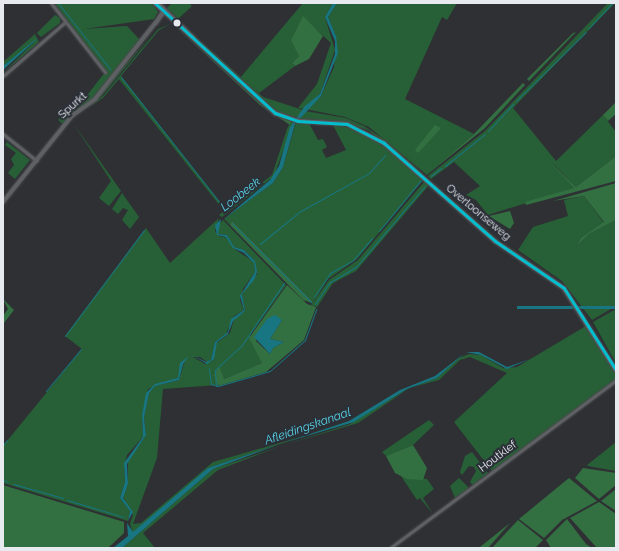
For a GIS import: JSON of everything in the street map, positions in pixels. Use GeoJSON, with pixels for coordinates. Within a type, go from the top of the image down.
{"type":"FeatureCollection","features":[{"type":"Feature","properties":{"kind":"street"},"geometry":{"type":"LineString","coordinates":[[51,3],[64,23],[105,72]]}},
{"type":"Feature","properties":{"kind":"street","name":"Overloonseweg"},"geometry":{"type":"LineString","coordinates":[[155,3],[200,47],[268,108],[292,120],[347,124],[374,135],[495,241],[564,288],[616,370]]}},
{"type":"Feature","properties":{"kind":"street","name":"Overloonseweg"},"geometry":{"type":"LineString","coordinates":[[158,3],[164,13]]}},
{"type":"Feature","properties":{"kind":"street","name":"Spurkt"},"geometry":{"type":"LineString","coordinates":[[3,202],[72,116],[95,99],[164,13]]}},
{"type":"Feature","properties":{"kind":"street"},"geometry":{"type":"LineString","coordinates":[[3,76],[64,23]]}},
{"type":"Feature","properties":{"kind":"street"},"geometry":{"type":"LineString","coordinates":[[3,134],[37,160]]}},
{"type":"Feature","properties":{"kind":"street","name":"Houtklef"},"geometry":{"type":"LineString","coordinates":[[390,548],[616,380]]}},
{"type":"Feature","properties":{"kind":"green space"},"geometry":{"type":"Polygon","coordinates":[[[54,3],[152,3],[158,12],[154,19],[84,29],[127,26],[140,40],[92,99],[78,110],[73,105],[88,94],[106,71],[54,3]]]}},
{"type":"Feature","properties":{"kind":"green space"},"geometry":{"type":"Polygon","coordinates":[[[172,3],[188,3],[192,6],[178,19],[167,8],[172,3]]]}},
{"type":"Feature","properties":{"kind":"green space"},"geometry":{"type":"Polygon","coordinates":[[[303,3],[333,3],[325,17],[335,50],[320,94],[304,109],[298,108],[317,84],[331,43],[303,17],[292,38],[299,56],[292,63],[295,66],[259,93],[240,78],[303,3]]]}},
{"type":"Feature","properties":{"kind":"green space"},"geometry":{"type":"Polygon","coordinates":[[[337,3],[457,3],[447,20],[442,17],[405,99],[474,134],[427,175],[369,127],[345,117],[305,109],[321,96],[334,67],[336,36],[328,17],[337,3]]]}},
{"type":"Feature","properties":{"kind":"green space"},"geometry":{"type":"Polygon","coordinates":[[[608,3],[615,3],[513,108],[556,161],[603,115],[616,132],[616,156],[576,187],[551,162],[574,188],[488,215],[476,200],[466,195],[480,186],[454,162],[431,179],[428,176],[485,131],[608,3]]]}},
{"type":"Feature","properties":{"kind":"green space"},"geometry":{"type":"Polygon","coordinates":[[[55,15],[60,18],[60,23],[41,37],[37,33],[55,15]]]}},
{"type":"Feature","properties":{"kind":"green space"},"geometry":{"type":"Polygon","coordinates":[[[303,16],[323,36],[309,59],[295,66],[292,63],[299,56],[291,40],[303,16]]]}},
{"type":"Feature","properties":{"kind":"green space"},"geometry":{"type":"Polygon","coordinates":[[[172,23],[262,105],[291,121],[290,125],[260,105],[172,23]]]}},
{"type":"Feature","properties":{"kind":"green space"},"geometry":{"type":"Polygon","coordinates":[[[170,24],[159,30],[121,76],[226,210],[272,175],[287,129],[291,121],[294,121],[274,176],[222,217],[219,215],[224,211],[119,79],[103,98],[88,108],[103,96],[158,29],[170,24]]]}},
{"type":"Feature","properties":{"kind":"green space"},"geometry":{"type":"Polygon","coordinates":[[[188,30],[263,97],[303,110],[298,118],[275,111],[188,30]]]}},
{"type":"Feature","properties":{"kind":"green space"},"geometry":{"type":"Polygon","coordinates":[[[576,32],[529,81],[527,79],[573,33],[576,32]]]}},
{"type":"Feature","properties":{"kind":"green space"},"geometry":{"type":"Polygon","coordinates":[[[35,34],[39,42],[3,73],[36,40],[3,66],[3,62],[35,34]]]}},
{"type":"Feature","properties":{"kind":"green space"},"geometry":{"type":"Polygon","coordinates":[[[151,36],[98,100],[88,107],[151,36]]]}},
{"type":"Feature","properties":{"kind":"green space"},"geometry":{"type":"Polygon","coordinates":[[[523,83],[525,85],[485,128],[428,174],[474,134],[523,83]]]}},
{"type":"Feature","properties":{"kind":"green space"},"geometry":{"type":"Polygon","coordinates":[[[616,102],[616,114],[608,121],[603,115],[616,102]]]}},
{"type":"Feature","properties":{"kind":"green space"},"geometry":{"type":"Polygon","coordinates":[[[71,106],[74,112],[64,125],[58,120],[71,106]]]}},
{"type":"Feature","properties":{"kind":"green space"},"geometry":{"type":"Polygon","coordinates":[[[305,111],[346,118],[364,126],[385,140],[426,176],[368,130],[338,121],[298,119],[305,111]]]}},
{"type":"Feature","properties":{"kind":"green space"},"geometry":{"type":"Polygon","coordinates":[[[296,122],[309,123],[318,140],[323,139],[327,147],[322,150],[326,158],[346,150],[333,125],[353,128],[379,141],[423,180],[357,259],[328,279],[313,302],[232,221],[230,225],[224,219],[273,183],[283,167],[296,122]]]}},
{"type":"Feature","properties":{"kind":"green space"},"geometry":{"type":"Polygon","coordinates":[[[73,123],[121,191],[109,206],[99,198],[111,181],[73,123]]]}},
{"type":"Feature","properties":{"kind":"green space"},"geometry":{"type":"Polygon","coordinates":[[[435,125],[441,128],[418,153],[415,150],[435,125]]]}},
{"type":"Feature","properties":{"kind":"green space"},"geometry":{"type":"Polygon","coordinates":[[[7,142],[30,160],[15,179],[8,173],[14,165],[11,159],[16,153],[5,145],[7,142]]]}},
{"type":"Feature","properties":{"kind":"green space"},"geometry":{"type":"Polygon","coordinates":[[[616,156],[616,181],[526,205],[525,202],[574,188],[550,162],[576,187],[616,156]]]}},
{"type":"Feature","properties":{"kind":"green space"},"geometry":{"type":"Polygon","coordinates":[[[425,181],[429,185],[356,271],[333,283],[317,307],[311,305],[329,280],[358,260],[425,181]]]}},
{"type":"Feature","properties":{"kind":"green space"},"geometry":{"type":"Polygon","coordinates":[[[616,183],[616,220],[589,234],[576,247],[581,238],[604,222],[584,196],[553,201],[616,183]]]}},
{"type":"Feature","properties":{"kind":"green space"},"geometry":{"type":"Polygon","coordinates":[[[122,193],[139,217],[130,229],[122,220],[128,210],[123,208],[118,214],[112,209],[122,193]]]}},
{"type":"Feature","properties":{"kind":"green space"},"geometry":{"type":"Polygon","coordinates":[[[584,196],[604,223],[581,238],[576,247],[589,234],[616,220],[616,306],[592,320],[562,281],[518,250],[533,227],[568,216],[564,200],[584,196]]]}},
{"type":"Feature","properties":{"kind":"green space"},"geometry":{"type":"Polygon","coordinates":[[[510,211],[514,223],[510,229],[489,216],[510,211]]]}},
{"type":"Feature","properties":{"kind":"green space"},"geometry":{"type":"Polygon","coordinates":[[[219,218],[215,231],[219,236],[228,238],[234,247],[227,235],[218,234],[217,226],[223,220],[286,285],[250,335],[262,363],[224,379],[221,375],[216,380],[218,385],[163,389],[157,458],[133,524],[141,523],[213,462],[307,435],[208,468],[133,533],[130,524],[133,515],[123,497],[128,484],[128,461],[146,435],[144,418],[149,392],[154,387],[148,389],[142,415],[143,437],[127,455],[124,467],[125,482],[120,498],[130,511],[128,521],[3,483],[3,446],[82,349],[65,336],[146,228],[170,263],[219,218]],[[234,247],[254,262],[255,272],[243,289],[240,300],[244,310],[234,316],[226,334],[215,342],[211,360],[207,362],[200,357],[193,357],[205,364],[213,360],[215,344],[230,333],[234,319],[245,311],[242,294],[257,274],[254,260],[244,250],[234,247]],[[186,357],[178,378],[159,385],[179,380],[186,357]]]}},
{"type":"Feature","properties":{"kind":"green space"},"geometry":{"type":"Polygon","coordinates":[[[232,221],[313,302],[312,303],[303,300],[230,225],[232,221]]]}},
{"type":"Feature","properties":{"kind":"green space"},"geometry":{"type":"Polygon","coordinates":[[[287,285],[307,304],[316,307],[304,340],[266,372],[218,386],[214,375],[219,366],[224,379],[262,363],[249,338],[287,285]],[[282,320],[263,325],[256,341],[270,354],[273,348],[284,342],[270,339],[282,320]]]}},
{"type":"Feature","properties":{"kind":"green space"},"geometry":{"type":"Polygon","coordinates":[[[3,299],[14,310],[4,323],[3,316],[8,309],[3,299]]]}},
{"type":"Feature","properties":{"kind":"green space"},"geometry":{"type":"Polygon","coordinates":[[[616,309],[616,363],[593,322],[616,309]]]}},
{"type":"Feature","properties":{"kind":"green space"},"geometry":{"type":"Polygon","coordinates":[[[586,326],[616,373],[616,379],[492,471],[454,422],[507,373],[470,357],[460,360],[439,380],[413,387],[437,378],[459,358],[469,354],[481,355],[503,368],[517,367],[586,326]]]}},
{"type":"Feature","properties":{"kind":"green space"},"geometry":{"type":"Polygon","coordinates":[[[411,387],[358,423],[284,445],[350,424],[411,387]]]}},
{"type":"Feature","properties":{"kind":"green space"},"geometry":{"type":"Polygon","coordinates":[[[429,420],[434,425],[413,445],[386,456],[382,452],[429,420]]]}},
{"type":"Feature","properties":{"kind":"green space"},"geometry":{"type":"Polygon","coordinates":[[[616,442],[616,471],[587,465],[616,442]]]}},
{"type":"Feature","properties":{"kind":"green space"},"geometry":{"type":"Polygon","coordinates":[[[413,445],[427,468],[423,480],[407,479],[395,473],[386,456],[413,445]]]}},
{"type":"Feature","properties":{"kind":"green space"},"geometry":{"type":"Polygon","coordinates":[[[281,446],[218,470],[143,533],[155,548],[122,548],[213,469],[281,446]]]}},
{"type":"Feature","properties":{"kind":"green space"},"geometry":{"type":"Polygon","coordinates":[[[472,452],[488,473],[473,485],[470,482],[476,471],[474,467],[469,466],[462,475],[460,472],[465,456],[472,452]]]}},
{"type":"Feature","properties":{"kind":"green space"},"geometry":{"type":"Polygon","coordinates":[[[583,468],[616,473],[616,485],[599,499],[575,478],[583,468]]]}},
{"type":"Feature","properties":{"kind":"green space"},"geometry":{"type":"Polygon","coordinates":[[[401,476],[427,479],[434,489],[423,498],[433,514],[420,498],[417,500],[401,476]]]}},
{"type":"Feature","properties":{"kind":"green space"},"geometry":{"type":"Polygon","coordinates":[[[459,478],[469,488],[455,498],[450,486],[459,478]]]}},
{"type":"Feature","properties":{"kind":"green space"},"geometry":{"type":"Polygon","coordinates":[[[569,478],[597,501],[562,520],[544,538],[519,519],[569,478]]]}},
{"type":"Feature","properties":{"kind":"green space"},"geometry":{"type":"Polygon","coordinates":[[[3,485],[124,522],[124,533],[108,548],[3,548],[3,485]]]}},
{"type":"Feature","properties":{"kind":"green space"},"geometry":{"type":"Polygon","coordinates":[[[616,489],[616,511],[601,501],[616,489]]]}},
{"type":"Feature","properties":{"kind":"green space"},"geometry":{"type":"Polygon","coordinates":[[[599,502],[616,514],[616,548],[597,548],[570,518],[599,502]]]}},
{"type":"Feature","properties":{"kind":"green space"},"geometry":{"type":"Polygon","coordinates":[[[567,519],[586,544],[592,548],[551,548],[546,540],[567,519]]]}},
{"type":"Feature","properties":{"kind":"green space"},"geometry":{"type":"Polygon","coordinates":[[[518,520],[543,540],[535,548],[492,548],[518,520]]]}},
{"type":"Feature","properties":{"kind":"green space"},"geometry":{"type":"Polygon","coordinates":[[[510,523],[488,548],[479,548],[480,547],[510,523]]]}},
{"type":"Feature","properties":{"kind":"water"},"geometry":{"type":"Polygon","coordinates":[[[333,3],[337,3],[328,17],[336,36],[338,53],[321,96],[295,124],[283,167],[273,183],[224,219],[270,180],[279,166],[290,127],[305,106],[320,94],[335,54],[335,41],[325,17],[333,3]]]}},
{"type":"Feature","properties":{"kind":"water"},"geometry":{"type":"Polygon","coordinates":[[[36,40],[3,70],[3,66],[36,40]]]}},
{"type":"Feature","properties":{"kind":"water"},"geometry":{"type":"Polygon","coordinates":[[[221,219],[218,234],[227,235],[234,247],[244,250],[255,261],[257,272],[254,280],[242,294],[245,311],[233,321],[228,334],[217,342],[214,359],[207,364],[192,355],[206,362],[211,360],[215,342],[228,332],[231,319],[244,310],[240,296],[255,272],[254,263],[244,253],[233,248],[226,237],[217,235],[215,225],[221,219]]]}},
{"type":"Feature","properties":{"kind":"water"},"geometry":{"type":"Polygon","coordinates":[[[517,306],[616,306],[616,309],[517,309],[517,306]]]}},
{"type":"Feature","properties":{"kind":"water"},"geometry":{"type":"Polygon","coordinates":[[[275,315],[282,320],[270,339],[284,342],[273,348],[270,354],[254,337],[267,319],[275,315]]]}},
{"type":"Feature","properties":{"kind":"water"},"geometry":{"type":"Polygon","coordinates":[[[466,352],[479,352],[507,367],[530,359],[507,369],[481,355],[466,352]]]}},
{"type":"Feature","properties":{"kind":"water"},"geometry":{"type":"Polygon","coordinates":[[[465,353],[437,378],[407,389],[354,422],[283,443],[349,421],[400,390],[435,376],[465,353]]]}},
{"type":"Feature","properties":{"kind":"water"},"geometry":{"type":"Polygon","coordinates":[[[189,356],[183,364],[179,380],[155,386],[149,393],[144,418],[146,435],[127,464],[128,484],[123,498],[133,512],[128,521],[130,511],[120,498],[125,482],[124,463],[143,437],[142,415],[146,393],[155,384],[178,378],[180,363],[189,356]]]}},
{"type":"Feature","properties":{"kind":"water"},"geometry":{"type":"Polygon","coordinates":[[[280,444],[213,469],[122,548],[113,548],[128,536],[127,523],[133,532],[208,468],[280,444]]]}},
{"type":"Feature","properties":{"kind":"waterway"},"geometry":{"type":"LineString","coordinates":[[58,3],[111,70]]}},
{"type":"Feature","properties":{"kind":"waterway"},"geometry":{"type":"LineString","coordinates":[[588,29],[612,3]]}},
{"type":"Feature","properties":{"kind":"waterway"},"geometry":{"type":"LineString","coordinates":[[516,101],[586,32]]}},
{"type":"Feature","properties":{"kind":"waterway","name":"Loobeek"},"geometry":{"type":"LineString","coordinates":[[121,77],[220,203]]}},
{"type":"Feature","properties":{"kind":"waterway"},"geometry":{"type":"LineString","coordinates":[[488,131],[513,104]]}},
{"type":"Feature","properties":{"kind":"waterway"},"geometry":{"type":"LineString","coordinates":[[445,166],[485,134]]}},
{"type":"Feature","properties":{"kind":"waterway"},"geometry":{"type":"LineString","coordinates":[[260,244],[299,212],[369,173],[385,155]]}},
{"type":"Feature","properties":{"kind":"waterway"},"geometry":{"type":"LineString","coordinates":[[431,176],[441,168]]}},
{"type":"Feature","properties":{"kind":"waterway"},"geometry":{"type":"LineString","coordinates":[[379,231],[421,180]]}},
{"type":"Feature","properties":{"kind":"waterway"},"geometry":{"type":"LineString","coordinates":[[315,304],[329,283],[356,267],[425,186]]}},
{"type":"Feature","properties":{"kind":"waterway"},"geometry":{"type":"LineString","coordinates":[[232,223],[311,302]]}},
{"type":"Feature","properties":{"kind":"waterway"},"geometry":{"type":"LineString","coordinates":[[65,336],[144,230]]}},
{"type":"Feature","properties":{"kind":"waterway"},"geometry":{"type":"LineString","coordinates":[[314,297],[330,273],[353,260],[372,238]]}},
{"type":"Feature","properties":{"kind":"waterway"},"geometry":{"type":"LineString","coordinates":[[216,386],[215,370],[242,345],[284,283]]}},
{"type":"Feature","properties":{"kind":"waterway"},"geometry":{"type":"LineString","coordinates":[[209,368],[211,384],[218,386],[270,371],[305,340],[316,309]]}},
{"type":"Feature","properties":{"kind":"waterway"},"geometry":{"type":"LineString","coordinates":[[46,391],[81,349]]}},
{"type":"Feature","properties":{"kind":"waterway"},"geometry":{"type":"LineString","coordinates":[[3,445],[7,440]]}},
{"type":"Feature","properties":{"kind":"waterway"},"geometry":{"type":"LineString","coordinates":[[3,480],[8,482]]}},
{"type":"Feature","properties":{"kind":"waterway"},"geometry":{"type":"LineString","coordinates":[[13,484],[63,498]]}},
{"type":"Feature","properties":{"kind":"waterway"},"geometry":{"type":"LineString","coordinates":[[67,500],[124,517]]}},
{"type":"Feature","properties":{"kind":"transit line"},"geometry":{"type":"LineString","coordinates":[[155,3],[275,113],[298,121],[347,124],[384,143],[495,241],[564,288],[616,370]]}},
{"type":"Feature","properties":{"kind":"water label","name":"Afleidingskanaal"},"geometry":{"type":"Point","coordinates":[308,427]}}]}
